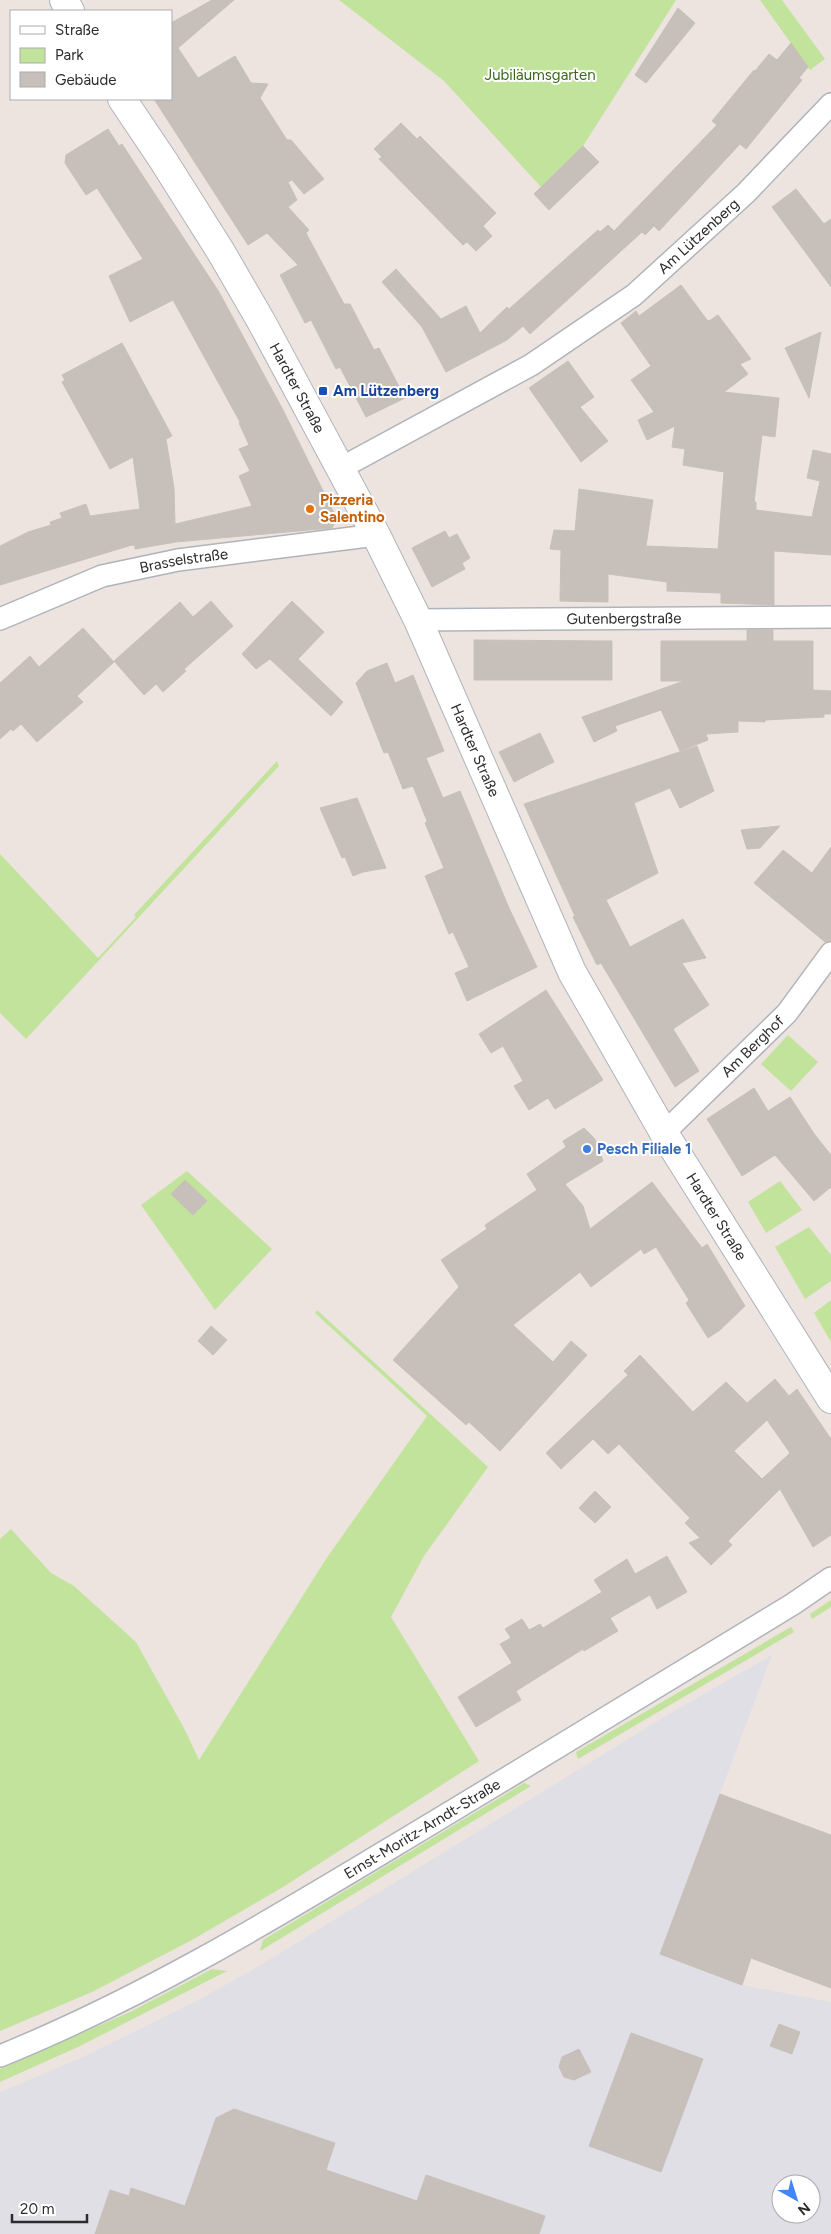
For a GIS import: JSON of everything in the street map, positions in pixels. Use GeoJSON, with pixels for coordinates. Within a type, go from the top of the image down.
{"type":"FeatureCollection","features":[{"type":"Feature","properties":{"kind":"main road","name":"Hardter Straße"},"geometry":{"type":"LineString","coordinates":[[123,100],[164,160],[221,252],[376,535],[418,620],[572,972],[664,1132],[831,1399]]}},
{"type":"Feature","properties":{"kind":"street","name":"Am Lützenberg"},"geometry":{"type":"LineString","coordinates":[[341,468],[531,365],[634,295],[746,193],[831,104]]}},
{"type":"Feature","properties":{"kind":"street","name":"Brasselstraße"},"geometry":{"type":"LineString","coordinates":[[0,619],[102,576],[178,560],[376,535]]}},
{"type":"Feature","properties":{"kind":"street","name":"Gutenbergstraße"},"geometry":{"type":"LineString","coordinates":[[418,620],[831,617]]}},
{"type":"Feature","properties":{"kind":"street","name":"Am Berghof"},"geometry":{"type":"LineString","coordinates":[[664,1132],[786,1013],[831,953]]}},
{"type":"Feature","properties":{"kind":"street","name":"Ernst-Moritz-Arndt-Straße"},"geometry":{"type":"LineString","coordinates":[[0,2056],[142,1992],[218,1951],[540,1758],[793,1604],[831,1578]]}},
{"type":"Feature","properties":{"kind":"shaded area"},"geometry":{"type":"Polygon","coordinates":[[[772,1655],[660,1954],[742,1985],[831,2002],[831,2234],[0,2234],[0,2092],[83,2057],[202,1998],[259,1966],[664,1717],[772,1655]]]}},
{"type":"Feature","properties":{"kind":"green space","name":"Jubiläumsgarten"},"geometry":{"type":"Polygon","coordinates":[[[339,0],[676,0],[583,146],[541,187],[444,81],[339,0]]]}},
{"type":"Feature","properties":{"kind":"green space"},"geometry":{"type":"Polygon","coordinates":[[[760,0],[782,0],[825,59],[810,70],[760,0]]]}},
{"type":"Feature","properties":{"kind":"green space"},"geometry":{"type":"Polygon","coordinates":[[[277,761],[279,766],[26,1039],[0,1013],[0,854],[98,958],[136,917],[134,915],[277,761]]]}},
{"type":"Feature","properties":{"kind":"green space"},"geometry":{"type":"Polygon","coordinates":[[[788,1035],[818,1062],[791,1091],[761,1064],[788,1035]]]}},
{"type":"Feature","properties":{"kind":"green space"},"geometry":{"type":"Polygon","coordinates":[[[187,1171],[272,1249],[215,1310],[141,1205],[187,1171]]]}},
{"type":"Feature","properties":{"kind":"green space"},"geometry":{"type":"Polygon","coordinates":[[[780,1181],[802,1210],[766,1233],[748,1202],[780,1181]]]}},
{"type":"Feature","properties":{"kind":"green space"},"geometry":{"type":"Polygon","coordinates":[[[809,1227],[831,1255],[831,1281],[805,1299],[775,1247],[809,1227]]]}},
{"type":"Feature","properties":{"kind":"green space"},"geometry":{"type":"Polygon","coordinates":[[[831,1300],[831,1342],[814,1313],[831,1300]]]}},
{"type":"Feature","properties":{"kind":"green space"},"geometry":{"type":"Polygon","coordinates":[[[317,1310],[488,1467],[424,1556],[391,1617],[479,1761],[283,1887],[192,1940],[92,1992],[0,2031],[0,1539],[11,1529],[51,1573],[74,1586],[136,1642],[185,1730],[199,1760],[326,1559],[427,1416],[315,1313],[317,1310]]]}},
{"type":"Feature","properties":{"kind":"green space"},"geometry":{"type":"Polygon","coordinates":[[[831,1600],[831,1607],[812,1619],[810,1614],[831,1600]]]}},
{"type":"Feature","properties":{"kind":"green space"},"geometry":{"type":"Polygon","coordinates":[[[791,1627],[794,1632],[578,1759],[576,1752],[791,1627]]]}},
{"type":"Feature","properties":{"kind":"green space"},"geometry":{"type":"Polygon","coordinates":[[[524,1783],[531,1786],[260,1951],[263,1940],[524,1783]]]}},
{"type":"Feature","properties":{"kind":"green space"},"geometry":{"type":"Polygon","coordinates":[[[212,1969],[227,1971],[78,2047],[0,2082],[0,2069],[130,2012],[212,1969]]]}},
{"type":"Feature","properties":{"kind":"building"},"geometry":{"type":"Polygon","coordinates":[[[212,0],[234,0],[178,48],[198,78],[235,56],[251,83],[268,84],[260,98],[287,140],[291,140],[324,179],[304,194],[292,180],[288,182],[297,200],[288,207],[309,230],[306,233],[344,304],[350,304],[374,350],[379,348],[405,398],[366,417],[340,367],[336,369],[311,320],[305,323],[280,275],[298,265],[267,233],[248,245],[155,100],[172,100],[172,22],[212,0]]]}},
{"type":"Feature","properties":{"kind":"building"},"geometry":{"type":"Polygon","coordinates":[[[678,8],[695,23],[646,83],[635,75],[678,8]]]}},
{"type":"Feature","properties":{"kind":"building"},"geometry":{"type":"Polygon","coordinates":[[[791,43],[808,67],[799,78],[802,80],[746,149],[740,144],[659,231],[654,226],[645,235],[642,232],[530,334],[523,326],[507,340],[446,372],[422,327],[382,282],[396,269],[441,319],[466,306],[480,333],[507,307],[509,309],[598,230],[600,232],[608,225],[614,231],[717,125],[712,121],[769,54],[777,60],[791,43]]]}},
{"type":"Feature","properties":{"kind":"building"},"geometry":{"type":"Polygon","coordinates":[[[401,123],[417,139],[420,136],[496,213],[483,226],[492,236],[476,251],[467,242],[463,245],[379,159],[382,157],[374,149],[401,123]]]}},
{"type":"Feature","properties":{"kind":"building"},"geometry":{"type":"Polygon","coordinates":[[[108,129],[119,146],[122,144],[219,292],[283,410],[337,519],[332,528],[176,542],[135,549],[135,546],[132,545],[0,585],[0,546],[28,532],[51,525],[50,522],[62,518],[60,513],[86,504],[90,516],[140,509],[133,457],[110,469],[62,382],[65,380],[62,375],[122,343],[172,436],[166,439],[174,488],[175,524],[252,506],[239,476],[250,471],[239,449],[249,445],[240,422],[173,300],[130,322],[109,276],[143,259],[97,188],[86,195],[65,163],[66,155],[108,129]]]}},
{"type":"Feature","properties":{"kind":"building"},"geometry":{"type":"Polygon","coordinates":[[[583,146],[599,162],[549,210],[534,194],[583,146]]]}},
{"type":"Feature","properties":{"kind":"building"},"geometry":{"type":"Polygon","coordinates":[[[796,189],[824,224],[831,219],[831,287],[772,207],[796,189]]]}},
{"type":"Feature","properties":{"kind":"building"},"geometry":{"type":"Polygon","coordinates":[[[681,285],[707,320],[709,321],[718,315],[751,359],[740,364],[748,374],[724,392],[779,398],[775,437],[762,435],[754,502],[756,502],[756,510],[812,517],[820,481],[807,478],[813,450],[831,454],[831,555],[774,551],[774,605],[721,603],[721,593],[667,591],[667,582],[608,574],[608,602],[560,601],[561,550],[550,549],[554,530],[575,531],[579,489],[653,500],[646,546],[718,549],[724,472],[683,465],[685,449],[672,447],[675,426],[647,440],[638,420],[654,412],[631,380],[651,366],[621,323],[636,311],[639,316],[681,285]]]}},
{"type":"Feature","properties":{"kind":"building"},"geometry":{"type":"Polygon","coordinates":[[[821,332],[809,398],[785,348],[821,332]]]}},
{"type":"Feature","properties":{"kind":"building"},"geometry":{"type":"Polygon","coordinates":[[[568,361],[594,397],[580,407],[608,441],[581,462],[529,388],[568,361]]]}},
{"type":"Feature","properties":{"kind":"building"},"geometry":{"type":"Polygon","coordinates":[[[445,531],[449,538],[457,534],[470,558],[462,563],[465,569],[432,587],[412,548],[445,531]]]}},
{"type":"Feature","properties":{"kind":"building"},"geometry":{"type":"Polygon","coordinates":[[[211,601],[233,626],[184,669],[186,671],[163,692],[156,684],[144,695],[114,661],[180,602],[193,617],[211,601]]]}},
{"type":"Feature","properties":{"kind":"building"},"geometry":{"type":"Polygon","coordinates":[[[292,601],[324,632],[298,659],[343,702],[331,716],[270,659],[256,669],[242,654],[292,601]]]}},
{"type":"Feature","properties":{"kind":"building"},"geometry":{"type":"Polygon","coordinates":[[[83,628],[114,662],[77,696],[83,702],[37,742],[21,724],[13,731],[11,729],[0,739],[0,683],[30,656],[39,667],[83,628]]]}},
{"type":"Feature","properties":{"kind":"building"},"geometry":{"type":"Polygon","coordinates":[[[747,630],[773,630],[773,641],[813,641],[813,690],[831,691],[831,714],[824,714],[824,717],[765,720],[765,722],[738,721],[738,732],[706,734],[708,740],[680,751],[661,710],[615,726],[617,731],[594,742],[582,717],[684,681],[661,681],[661,641],[747,641],[747,630]]]}},
{"type":"Feature","properties":{"kind":"building"},"geometry":{"type":"Polygon","coordinates":[[[474,640],[612,641],[612,680],[474,680],[474,640]]]}},
{"type":"Feature","properties":{"kind":"building"},"geometry":{"type":"Polygon","coordinates":[[[387,663],[395,683],[413,675],[444,751],[426,758],[443,798],[460,791],[509,908],[537,967],[467,1001],[455,973],[469,967],[453,932],[449,934],[425,876],[444,868],[425,823],[427,821],[413,786],[403,789],[388,752],[384,753],[356,683],[367,671],[387,663]]]}},
{"type":"Feature","properties":{"kind":"building"},"geometry":{"type":"Polygon","coordinates":[[[540,733],[554,762],[514,782],[499,752],[540,733]]]}},
{"type":"Feature","properties":{"kind":"building"},"geometry":{"type":"Polygon","coordinates":[[[697,746],[714,791],[680,808],[670,788],[634,803],[658,873],[606,900],[630,947],[683,919],[706,958],[682,963],[709,1005],[673,1029],[699,1071],[675,1087],[601,963],[597,965],[573,917],[575,916],[524,804],[697,746]]]}},
{"type":"Feature","properties":{"kind":"building"},"geometry":{"type":"Polygon","coordinates":[[[357,798],[386,868],[363,872],[353,876],[345,857],[342,858],[320,808],[357,798]]]}},
{"type":"Feature","properties":{"kind":"building"},"geometry":{"type":"Polygon","coordinates":[[[780,826],[760,848],[747,849],[741,830],[780,826]]]}},
{"type":"Feature","properties":{"kind":"building"},"geometry":{"type":"Polygon","coordinates":[[[831,847],[831,941],[825,942],[754,883],[783,850],[812,873],[831,847]]]}},
{"type":"Feature","properties":{"kind":"building"},"geometry":{"type":"Polygon","coordinates":[[[546,990],[603,1080],[555,1109],[548,1098],[529,1110],[514,1086],[523,1081],[503,1046],[491,1053],[479,1034],[546,990]]]}},
{"type":"Feature","properties":{"kind":"building"},"geometry":{"type":"Polygon","coordinates":[[[754,1088],[768,1111],[790,1097],[815,1135],[831,1155],[831,1187],[814,1201],[775,1155],[742,1176],[707,1119],[754,1088]]]}},
{"type":"Feature","properties":{"kind":"building"},"geometry":{"type":"Polygon","coordinates":[[[584,1128],[595,1139],[603,1161],[565,1184],[583,1206],[590,1229],[652,1182],[702,1248],[707,1244],[745,1306],[720,1330],[708,1338],[686,1303],[689,1300],[656,1247],[644,1254],[641,1249],[591,1287],[580,1272],[513,1325],[553,1362],[571,1341],[587,1355],[500,1451],[469,1422],[466,1425],[393,1360],[459,1287],[441,1260],[487,1229],[485,1225],[537,1190],[527,1174],[566,1147],[563,1141],[584,1128]]]}},
{"type":"Feature","properties":{"kind":"building"},"geometry":{"type":"Polygon","coordinates":[[[185,1180],[207,1201],[193,1215],[171,1194],[185,1180]]]}},
{"type":"Feature","properties":{"kind":"building"},"geometry":{"type":"Polygon","coordinates":[[[211,1326],[227,1340],[213,1355],[198,1341],[211,1326]]]}},
{"type":"Feature","properties":{"kind":"building"},"geometry":{"type":"Polygon","coordinates":[[[640,1355],[693,1412],[726,1382],[747,1403],[775,1379],[789,1396],[797,1389],[831,1439],[831,1535],[813,1547],[780,1489],[728,1541],[732,1545],[711,1565],[689,1543],[700,1538],[685,1523],[690,1518],[619,1444],[608,1454],[593,1439],[561,1469],[546,1453],[628,1375],[624,1371],[640,1355]],[[767,1420],[734,1451],[762,1479],[790,1453],[767,1420]]]}},
{"type":"Feature","properties":{"kind":"building"},"geometry":{"type":"Polygon","coordinates":[[[595,1491],[611,1507],[595,1523],[579,1508],[595,1491]]]}},
{"type":"Feature","properties":{"kind":"building"},"geometry":{"type":"Polygon","coordinates":[[[667,1556],[687,1592],[657,1609],[650,1595],[610,1618],[618,1631],[584,1651],[583,1649],[516,1691],[521,1700],[476,1727],[458,1697],[512,1663],[500,1644],[511,1638],[505,1629],[522,1619],[529,1630],[540,1624],[543,1628],[602,1592],[594,1580],[627,1559],[635,1574],[667,1556]]]}},
{"type":"Feature","properties":{"kind":"building"},"geometry":{"type":"Polygon","coordinates":[[[720,1794],[831,1835],[831,1988],[751,1958],[742,1985],[660,1954],[720,1794]]]}},
{"type":"Feature","properties":{"kind":"building"},"geometry":{"type":"Polygon","coordinates":[[[779,2024],[800,2032],[792,2054],[770,2046],[779,2024]]]}},
{"type":"Feature","properties":{"kind":"building"},"geometry":{"type":"Polygon","coordinates":[[[631,2033],[703,2059],[661,2172],[589,2146],[631,2033]]]}},
{"type":"Feature","properties":{"kind":"building"},"geometry":{"type":"Polygon","coordinates":[[[579,2049],[591,2072],[574,2080],[564,2077],[559,2067],[562,2057],[579,2049]]]}},
{"type":"Feature","properties":{"kind":"building"},"geometry":{"type":"Polygon","coordinates":[[[234,2109],[335,2143],[326,2170],[417,2201],[426,2175],[545,2216],[539,2234],[95,2234],[110,2190],[129,2196],[131,2188],[185,2206],[216,2118],[234,2109]]]}},
{"type":"Feature","properties":{"kind":"place","name":"Am Lützenberg"},"geometry":{"type":"Point","coordinates":[323,391]}},
{"type":"Feature","properties":{"kind":"place","name":"Pizzeria Salentino"},"geometry":{"type":"Point","coordinates":[310,509]}},
{"type":"Feature","properties":{"kind":"place","name":"Pesch Filiale 1"},"geometry":{"type":"Point","coordinates":[587,1149]}}]}
